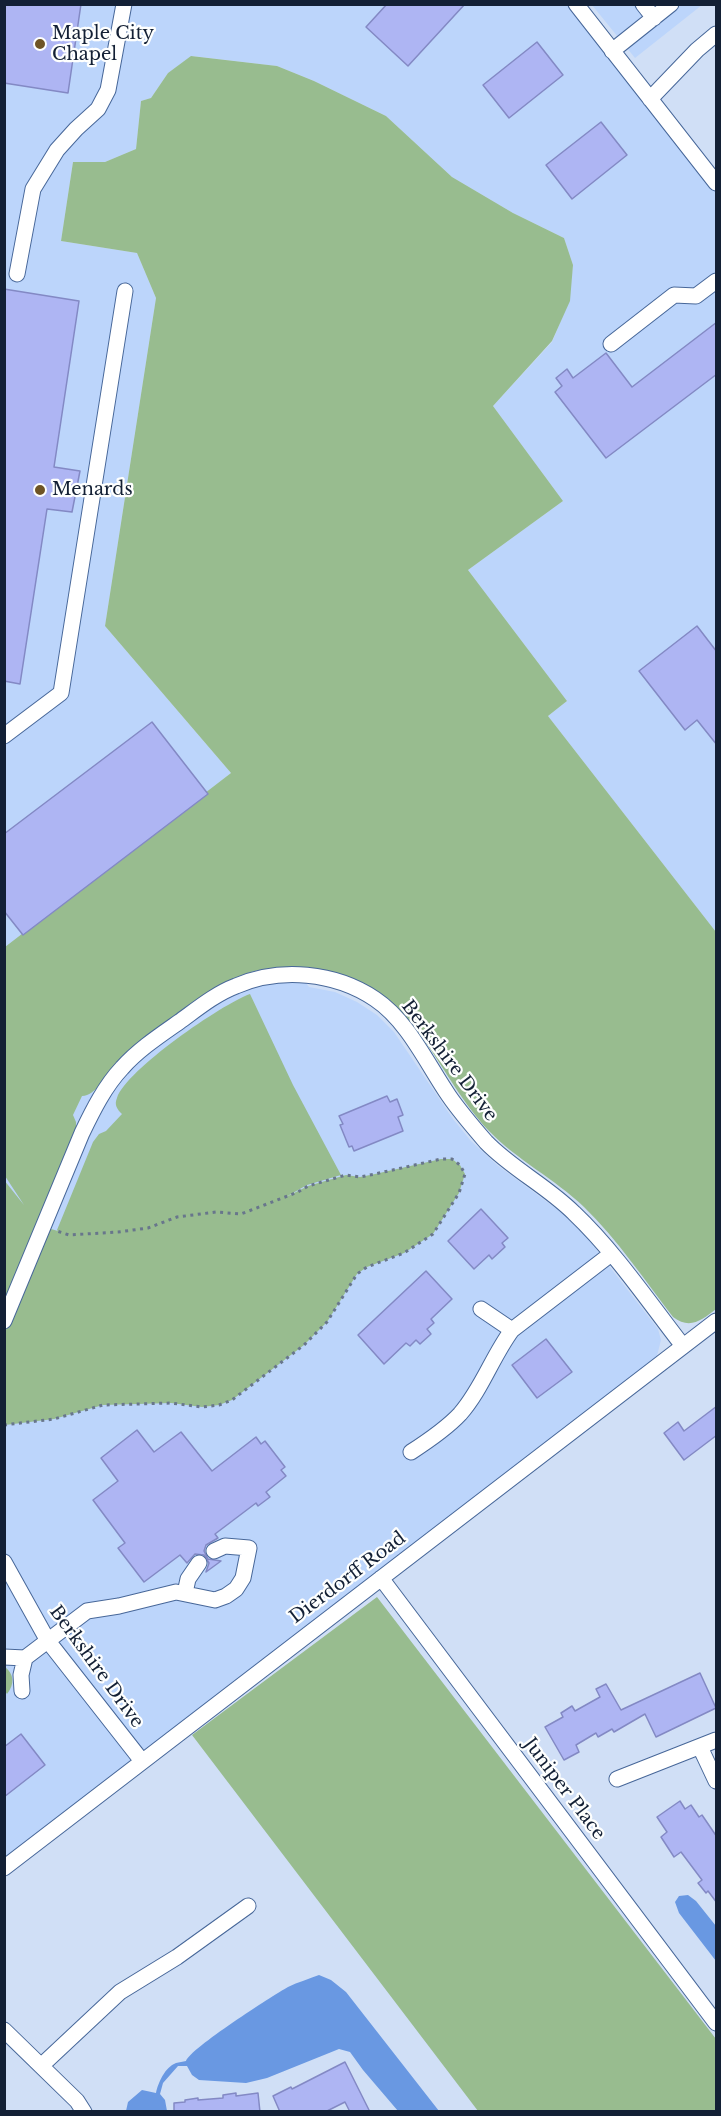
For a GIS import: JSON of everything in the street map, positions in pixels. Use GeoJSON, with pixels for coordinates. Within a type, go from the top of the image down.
{"type":"FeatureCollection","features":[{"type":"Feature","properties":{"kind":"street"},"geometry":{"type":"LineString","coordinates":[[17,274],[33,189],[57,150],[98,109],[108,90],[124,4]]}},
{"type":"Feature","properties":{"kind":"street"},"geometry":{"type":"LineString","coordinates":[[576,4],[717,183]]}},
{"type":"Feature","properties":{"kind":"street"},"geometry":{"type":"LineString","coordinates":[[643,4],[654,18]]}},
{"type":"Feature","properties":{"kind":"street"},"geometry":{"type":"LineString","coordinates":[[612,51],[671,4]]}},
{"type":"Feature","properties":{"kind":"street"},"geometry":{"type":"LineString","coordinates":[[650,99],[697,50],[717,34]]}},
{"type":"Feature","properties":{"kind":"street"},"geometry":{"type":"LineString","coordinates":[[611,344],[674,294],[696,296],[717,281]]}},
{"type":"Feature","properties":{"kind":"street"},"geometry":{"type":"LineString","coordinates":[[4,736],[61,693],[125,291]]}},
{"type":"Feature","properties":{"kind":"street","name":"Berkshire Drive"},"geometry":{"type":"LineString","coordinates":[[4,1321],[95,1106],[122,1068],[158,1037],[210,1000],[236,986],[270,975],[300,974],[340,982],[376,999],[397,1020],[470,1124],[507,1161],[555,1195],[582,1220],[683,1346]]}},
{"type":"Feature","properties":{"kind":"street"},"geometry":{"type":"LineString","coordinates":[[411,1452],[459,1414],[483,1380],[501,1345],[512,1330],[611,1254]]}},
{"type":"Feature","properties":{"kind":"street"},"geometry":{"type":"LineString","coordinates":[[481,1309],[512,1330]]}},
{"type":"Feature","properties":{"kind":"street","name":"Dierdorff Road"},"geometry":{"type":"LineString","coordinates":[[4,1868],[717,1321]]}},
{"type":"Feature","properties":{"kind":"street"},"geometry":{"type":"LineString","coordinates":[[4,1657],[25,1658],[87,1611],[119,1606],[166,1594],[185,1593],[214,1600],[226,1596],[236,1589],[243,1578],[249,1548],[225,1546],[214,1551]]}},
{"type":"Feature","properties":{"kind":"street","name":"Berkshire Drive"},"geometry":{"type":"LineString","coordinates":[[4,1562],[48,1641],[142,1761]]}},
{"type":"Feature","properties":{"kind":"street"},"geometry":{"type":"LineString","coordinates":[[185,1593],[188,1579],[199,1563]]}},
{"type":"Feature","properties":{"kind":"street","name":"Juniper Place"},"geometry":{"type":"LineString","coordinates":[[381,1578],[717,2023]]}},
{"type":"Feature","properties":{"kind":"street"},"geometry":{"type":"LineString","coordinates":[[22,1690],[21,1675],[25,1658]]}},
{"type":"Feature","properties":{"kind":"street"},"geometry":{"type":"LineString","coordinates":[[617,1779],[717,1740]]}},
{"type":"Feature","properties":{"kind":"street"},"geometry":{"type":"LineString","coordinates":[[700,1748],[717,1781]]}},
{"type":"Feature","properties":{"kind":"street"},"geometry":{"type":"LineString","coordinates":[[41,2066],[120,1992],[177,1957],[248,1906]]}},
{"type":"Feature","properties":{"kind":"street"},"geometry":{"type":"LineString","coordinates":[[4,2030],[77,2101],[84,2112]]}},
{"type":"Feature","properties":{"kind":"path"},"geometry":{"type":"LineString","coordinates":[[4,1425],[54,1419],[103,1405],[171,1403],[202,1407],[219,1405],[232,1400],[304,1345],[327,1322],[357,1274],[367,1267],[404,1252],[433,1234],[459,1193],[465,1174],[460,1165],[452,1159],[441,1159],[360,1177],[346,1175],[308,1186],[241,1214],[216,1212],[177,1217],[148,1228],[87,1235],[69,1235],[44,1227]]}},
{"type":"Feature","properties":{"kind":"shaded area"},"geometry":{"type":"Polygon","coordinates":[[[5,5],[576,5],[716,183],[716,932],[548,716],[567,701],[468,570],[563,501],[493,406],[552,342],[569,301],[573,265],[564,238],[513,213],[452,177],[386,116],[277,66],[192,56],[168,73],[151,98],[141,101],[136,149],[105,162],[73,162],[61,241],[137,253],[156,298],[105,626],[231,773],[179,814],[309,987],[335,992],[357,1002],[377,1015],[394,1032],[453,1119],[471,1141],[497,1165],[562,1213],[589,1240],[658,1329],[661,1340],[657,1356],[598,1403],[5,1858],[5,5]]]}},
{"type":"Feature","properties":{"kind":"shaded area"},"geometry":{"type":"Polygon","coordinates":[[[592,5],[702,5],[635,58],[592,5]]]}},
{"type":"Feature","properties":{"kind":"green space"},"geometry":{"type":"Polygon","coordinates":[[[191,56],[277,66],[386,116],[452,177],[513,213],[564,238],[573,265],[570,301],[552,341],[493,406],[563,501],[468,570],[567,701],[548,716],[716,932],[716,1309],[696,1322],[685,1323],[673,1317],[620,1247],[584,1207],[489,1131],[455,1087],[410,1021],[391,1003],[369,987],[342,975],[291,967],[270,968],[250,972],[231,980],[204,998],[117,1065],[91,1093],[82,1096],[73,1115],[76,1130],[44,1227],[58,1231],[93,1142],[122,1114],[117,1109],[116,1103],[124,1086],[176,1039],[250,994],[293,1085],[341,1175],[307,1185],[284,1198],[308,1186],[346,1175],[360,1177],[441,1159],[452,1159],[460,1165],[465,1174],[459,1193],[433,1234],[404,1253],[367,1267],[357,1274],[327,1322],[304,1345],[232,1400],[219,1405],[202,1407],[171,1403],[103,1405],[54,1419],[5,1425],[4,1180],[24,1205],[5,1176],[5,947],[231,773],[105,626],[156,298],[137,253],[61,241],[73,162],[105,162],[136,149],[141,101],[151,98],[168,73],[191,56]]]}},
{"type":"Feature","properties":{"kind":"green space"},"geometry":{"type":"Polygon","coordinates":[[[377,1597],[716,2039],[716,2111],[478,2111],[192,1735],[377,1597]]]}},
{"type":"Feature","properties":{"kind":"green space"},"geometry":{"type":"Polygon","coordinates":[[[5,1667],[12,1679],[7,1694],[5,1691],[5,1667]]]}},
{"type":"Feature","properties":{"kind":"water"},"geometry":{"type":"Polygon","coordinates":[[[688,1895],[696,1901],[716,1926],[716,1961],[679,1913],[675,1902],[679,1896],[688,1895]]]}},
{"type":"Feature","properties":{"kind":"water"},"geometry":{"type":"Polygon","coordinates":[[[319,1975],[331,1980],[346,1992],[439,2111],[398,2111],[350,2052],[339,2049],[267,2078],[246,2083],[199,2080],[192,2075],[187,2066],[178,2066],[163,2083],[160,2094],[165,2100],[167,2111],[126,2111],[128,2102],[142,2090],[156,2093],[163,2076],[172,2065],[186,2061],[191,2054],[216,2034],[279,1992],[319,1975]]]}},
{"type":"Feature","properties":{"kind":"building","name":"Maple City Chapel"},"geometry":{"type":"Polygon","coordinates":[[[4,4],[81,4],[68,93],[4,83],[4,4]]]}},
{"type":"Feature","properties":{"kind":"building"},"geometry":{"type":"Polygon","coordinates":[[[387,4],[465,4],[408,66],[366,27],[387,4]]]}},
{"type":"Feature","properties":{"kind":"building"},"geometry":{"type":"Polygon","coordinates":[[[537,42],[563,75],[509,118],[483,85],[537,42]]]}},
{"type":"Feature","properties":{"kind":"building"},"geometry":{"type":"Polygon","coordinates":[[[601,122],[627,155],[572,199],[546,165],[601,122]]]}},
{"type":"Feature","properties":{"kind":"building","name":"Menards"},"geometry":{"type":"Polygon","coordinates":[[[4,289],[79,301],[54,467],[80,471],[72,512],[47,509],[20,684],[4,681],[4,289]]]}},
{"type":"Feature","properties":{"kind":"building"},"geometry":{"type":"Polygon","coordinates":[[[717,322],[717,374],[606,458],[555,392],[562,386],[556,378],[567,369],[573,378],[606,353],[632,387],[717,322]]]}},
{"type":"Feature","properties":{"kind":"building"},"geometry":{"type":"Polygon","coordinates":[[[697,626],[717,652],[717,745],[697,720],[685,730],[639,671],[697,626]]]}},
{"type":"Feature","properties":{"kind":"building"},"geometry":{"type":"Polygon","coordinates":[[[152,722],[208,794],[23,935],[4,911],[4,834],[152,722]]]}},
{"type":"Feature","properties":{"kind":"building"},"geometry":{"type":"Polygon","coordinates":[[[387,1096],[390,1102],[397,1099],[403,1115],[398,1117],[403,1131],[354,1151],[352,1146],[349,1147],[340,1125],[343,1124],[339,1116],[387,1096]]]}},
{"type":"Feature","properties":{"kind":"building"},"geometry":{"type":"Polygon","coordinates":[[[481,1209],[508,1238],[502,1243],[505,1247],[492,1259],[489,1255],[474,1269],[448,1241],[481,1209]]]}},
{"type":"Feature","properties":{"kind":"building"},"geometry":{"type":"Polygon","coordinates":[[[426,1271],[452,1299],[431,1319],[434,1323],[427,1329],[431,1334],[420,1344],[416,1340],[410,1346],[406,1343],[384,1364],[358,1335],[426,1271]]]}},
{"type":"Feature","properties":{"kind":"building"},"geometry":{"type":"Polygon","coordinates":[[[546,1339],[572,1372],[537,1398],[512,1365],[546,1339]]]}},
{"type":"Feature","properties":{"kind":"building"},"geometry":{"type":"Polygon","coordinates":[[[717,1406],[717,1435],[684,1460],[664,1433],[678,1422],[684,1431],[717,1406]]]}},
{"type":"Feature","properties":{"kind":"building"},"geometry":{"type":"Polygon","coordinates":[[[137,1430],[154,1452],[181,1432],[212,1471],[256,1437],[261,1444],[265,1441],[285,1467],[281,1470],[286,1476],[266,1492],[270,1497],[258,1506],[256,1503],[215,1534],[218,1538],[206,1545],[204,1551],[208,1559],[221,1561],[206,1572],[209,1563],[204,1555],[195,1554],[187,1563],[180,1555],[144,1582],[118,1548],[125,1543],[93,1500],[118,1481],[101,1458],[137,1430]]]}},
{"type":"Feature","properties":{"kind":"building"},"geometry":{"type":"Polygon","coordinates":[[[700,1673],[716,1708],[656,1737],[645,1714],[614,1732],[612,1729],[598,1737],[596,1733],[576,1745],[579,1752],[564,1760],[545,1727],[563,1717],[561,1713],[572,1706],[575,1711],[600,1697],[596,1689],[606,1684],[621,1710],[700,1673]]]}},
{"type":"Feature","properties":{"kind":"building"},"geometry":{"type":"Polygon","coordinates":[[[21,1734],[45,1765],[4,1797],[4,1747],[21,1734]]]}},
{"type":"Feature","properties":{"kind":"building"},"geometry":{"type":"Polygon","coordinates":[[[680,1801],[685,1809],[691,1805],[699,1817],[702,1815],[717,1837],[717,1903],[698,1883],[702,1880],[681,1852],[674,1857],[661,1837],[667,1832],[657,1817],[680,1801]]]}},
{"type":"Feature","properties":{"kind":"building"},"geometry":{"type":"Polygon","coordinates":[[[345,2062],[370,2112],[350,2112],[345,2102],[325,2112],[280,2112],[273,2096],[345,2062]]]}},
{"type":"Feature","properties":{"kind":"building"},"geometry":{"type":"Polygon","coordinates":[[[236,2093],[236,2096],[258,2093],[260,2112],[174,2112],[174,2103],[198,2098],[198,2100],[223,2098],[223,2095],[236,2093]]]}},
{"type":"Feature","properties":{"kind":"place","name":"Maple City Chapel"},"geometry":{"type":"Point","coordinates":[40,44]}},
{"type":"Feature","properties":{"kind":"place","name":"Menards"},"geometry":{"type":"Point","coordinates":[40,490]}}]}
